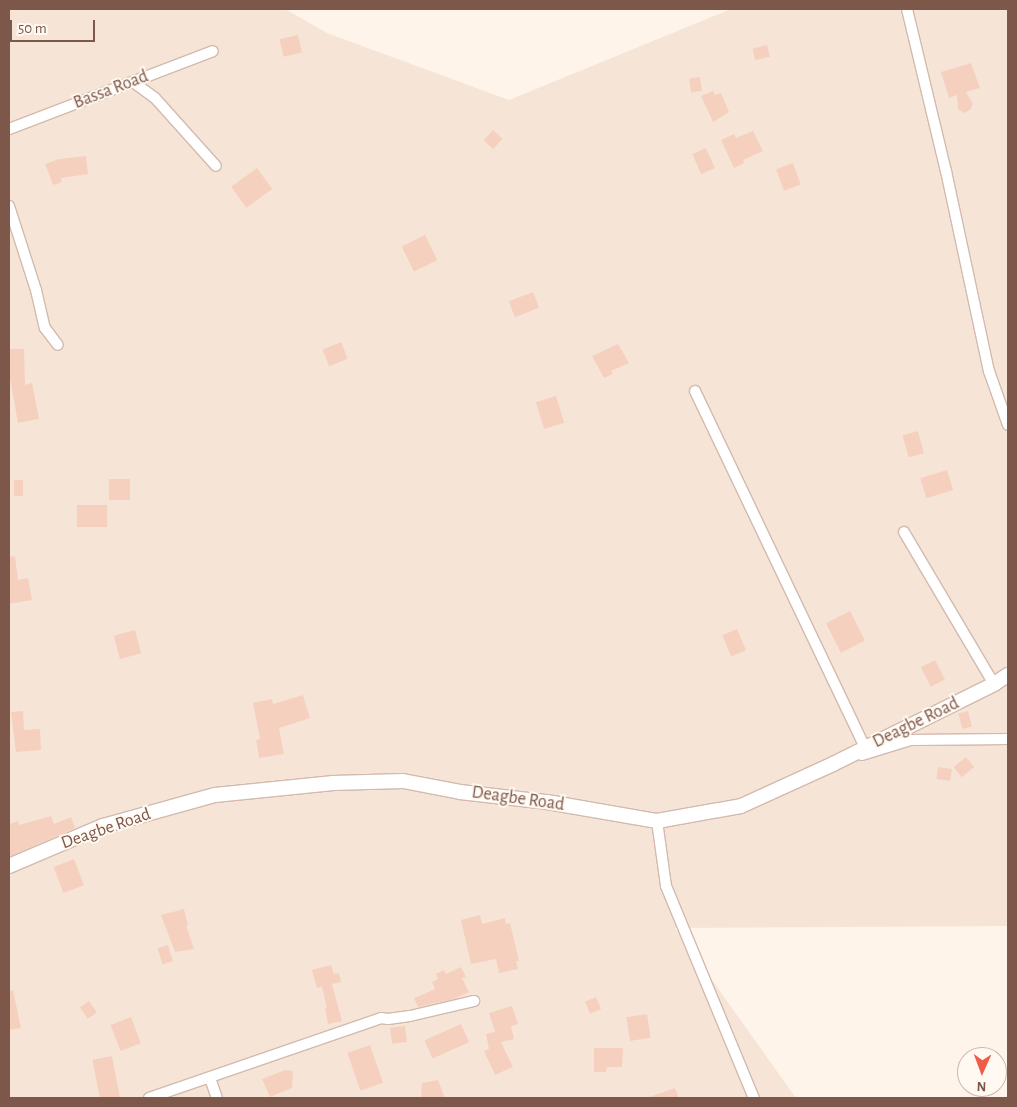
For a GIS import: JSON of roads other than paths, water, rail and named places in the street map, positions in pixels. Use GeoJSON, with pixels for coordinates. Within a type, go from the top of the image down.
{"type":"FeatureCollection","features":[{"type":"Feature","properties":{"kind":"street"},"geometry":{"type":"LineString","coordinates":[[907,9],[948,180],[989,371],[1008,425]]}},
{"type":"Feature","properties":{"kind":"street","name":"Bassa Road"},"geometry":{"type":"LineString","coordinates":[[9,129],[214,51]]}},
{"type":"Feature","properties":{"kind":"street"},"geometry":{"type":"LineString","coordinates":[[133,82],[154,98],[216,166]]}},
{"type":"Feature","properties":{"kind":"street"},"geometry":{"type":"LineString","coordinates":[[9,206],[36,290],[45,328],[58,345]]}},
{"type":"Feature","properties":{"kind":"street"},"geometry":{"type":"LineString","coordinates":[[694,391],[865,748]]}},
{"type":"Feature","properties":{"kind":"street"},"geometry":{"type":"LineString","coordinates":[[904,532],[994,684]]}},
{"type":"Feature","properties":{"kind":"street","name":"Deagbe Road"},"geometry":{"type":"LineString","coordinates":[[9,866],[103,826],[215,795],[333,783],[403,781],[460,792],[547,802],[657,821],[740,806],[834,764],[994,684],[1008,674]]}},
{"type":"Feature","properties":{"kind":"street"},"geometry":{"type":"LineString","coordinates":[[834,764],[911,740],[1008,739]]}},
{"type":"Feature","properties":{"kind":"street"},"geometry":{"type":"LineString","coordinates":[[657,821],[666,886],[754,1098]]}},
{"type":"Feature","properties":{"kind":"street"},"geometry":{"type":"LineString","coordinates":[[150,1098],[381,1018],[410,1016],[474,1001]]}},
{"type":"Feature","properties":{"kind":"street"},"geometry":{"type":"LineString","coordinates":[[210,1078],[217,1098]]}}]}
